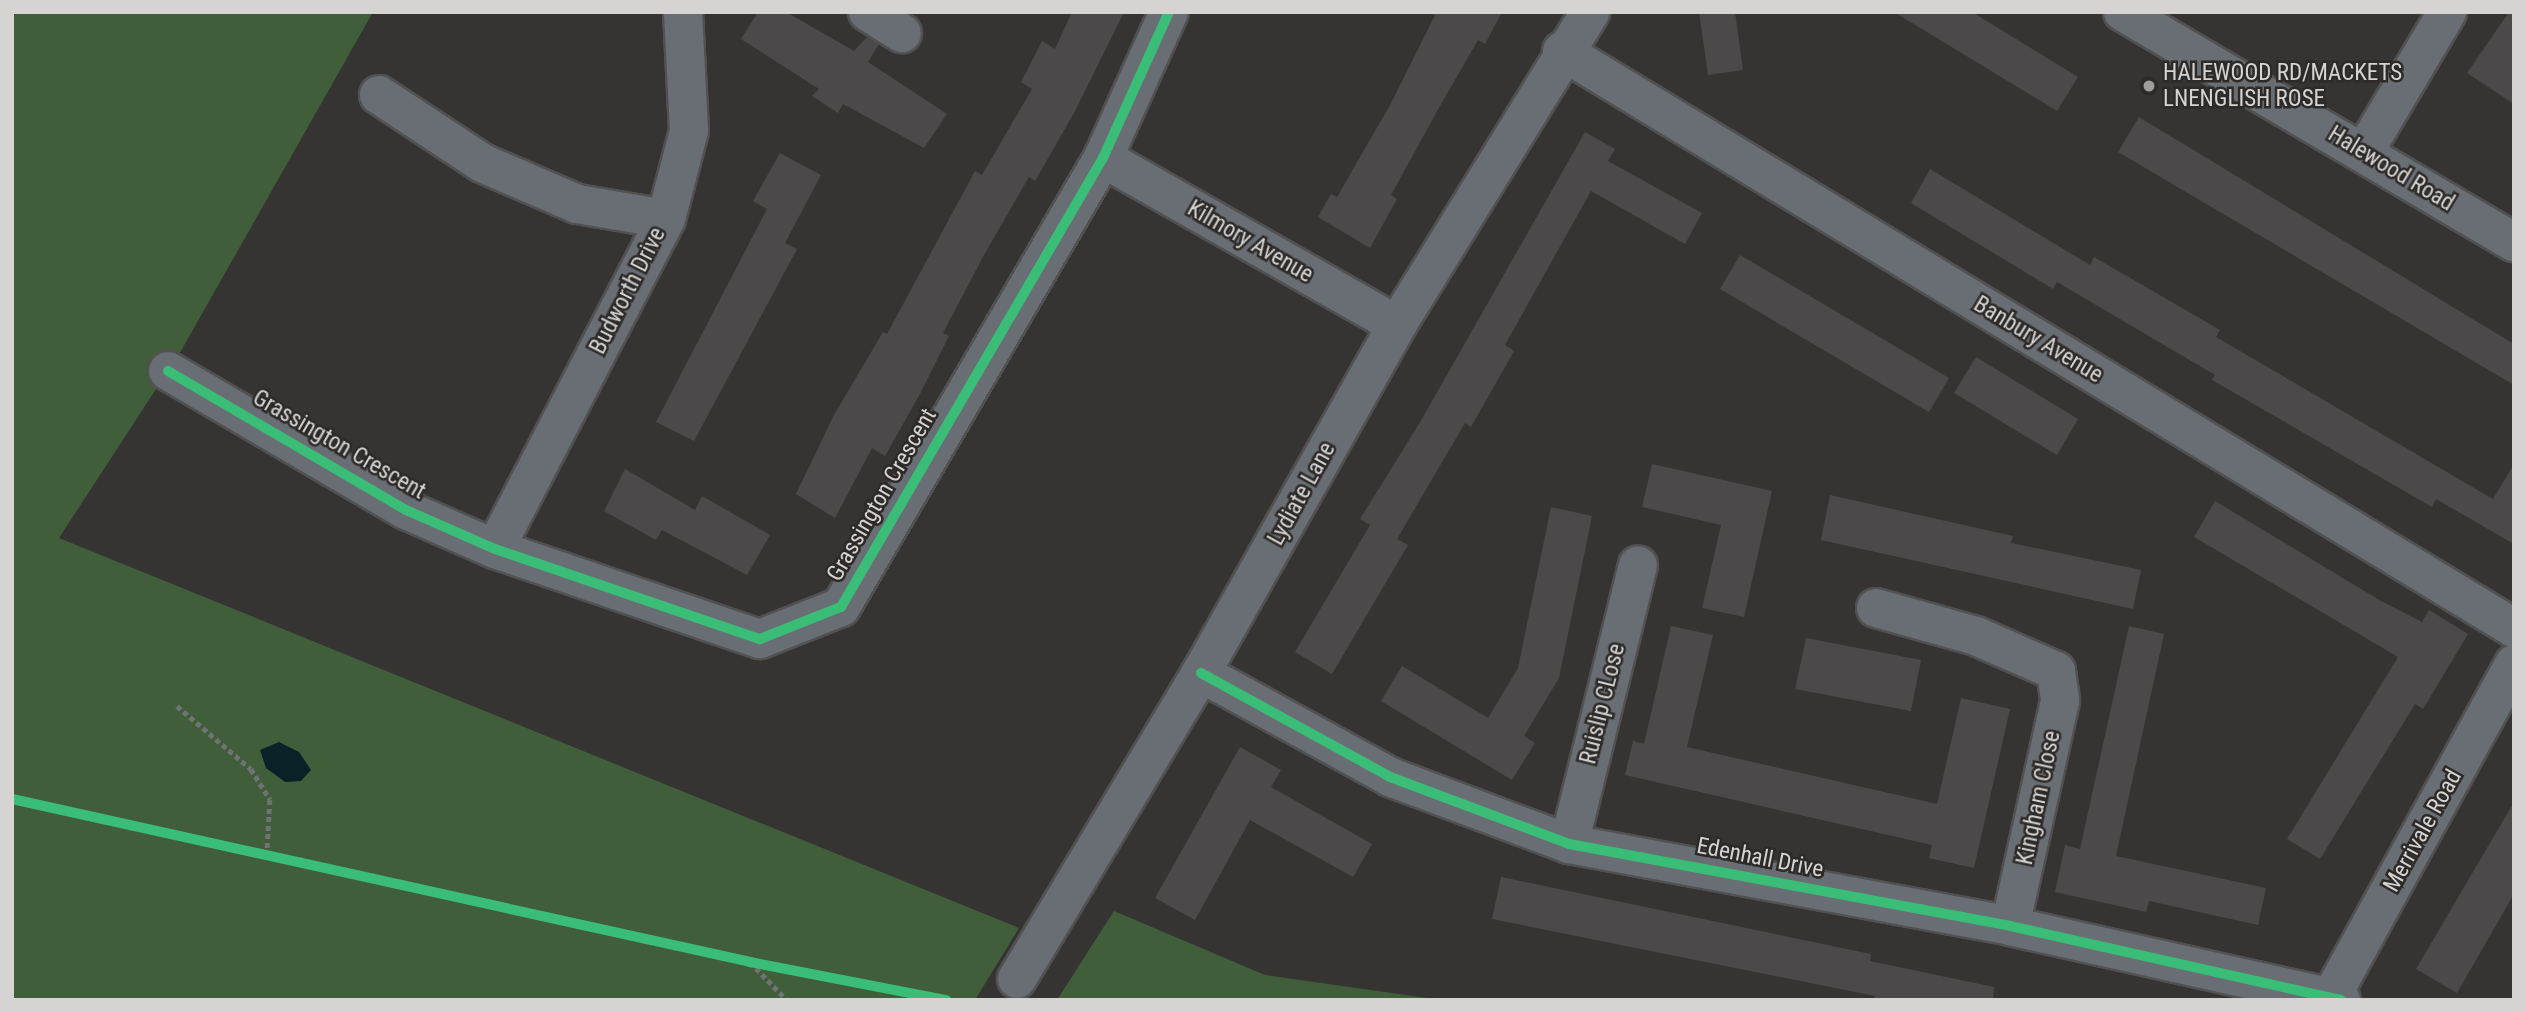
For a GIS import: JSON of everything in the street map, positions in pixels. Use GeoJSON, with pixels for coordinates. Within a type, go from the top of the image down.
{"type":"FeatureCollection","features":[{"type":"Feature","properties":{"kind":"street","name":"Budworth Drive"},"geometry":{"type":"LineString","coordinates":[[495,549],[666,219],[689,131],[683,12]]}},
{"type":"Feature","properties":{"kind":"street"},"geometry":{"type":"LineString","coordinates":[[868,12],[902,33]]}},
{"type":"Feature","properties":{"kind":"street","name":"Grassington Crescent"},"geometry":{"type":"LineString","coordinates":[[168,371],[406,510],[495,549],[760,639],[841,607],[1103,158],[1169,12]]}},
{"type":"Feature","properties":{"kind":"street","name":"Lydiate Lane"},"geometry":{"type":"LineString","coordinates":[[1017,979],[1201,673],[1397,325],[1562,51],[1591,12]]}},
{"type":"Feature","properties":{"kind":"street","name":"Halewood Road"},"geometry":{"type":"LineString","coordinates":[[2123,12],[2514,242]]}},
{"type":"Feature","properties":{"kind":"street"},"geometry":{"type":"LineString","coordinates":[[2364,152],[2447,12]]}},
{"type":"Feature","properties":{"kind":"street","name":"Banbury Avenue"},"geometry":{"type":"LineString","coordinates":[[1562,51],[2514,628]]}},
{"type":"Feature","properties":{"kind":"street"},"geometry":{"type":"LineString","coordinates":[[379,95],[482,163],[577,204],[666,219]]}},
{"type":"Feature","properties":{"kind":"street","name":"Kilmory Avenue"},"geometry":{"type":"LineString","coordinates":[[1103,158],[1397,325]]}},
{"type":"Feature","properties":{"kind":"street","name":"Ruislip CLose"},"geometry":{"type":"LineString","coordinates":[[1569,844],[1637,565]]}},
{"type":"Feature","properties":{"kind":"street","name":"Kingham Close"},"geometry":{"type":"LineString","coordinates":[[1877,608],[1976,636],[2056,671],[2060,701],[2010,926]]}},
{"type":"Feature","properties":{"kind":"street","name":"Merrivale Road"},"geometry":{"type":"LineString","coordinates":[[2336,999],[2514,664]]}},
{"type":"Feature","properties":{"kind":"street","name":"Edenhall Drive"},"geometry":{"type":"LineString","coordinates":[[1201,673],[1390,778],[1569,844],[2010,926],[2336,999]]}},
{"type":"Feature","properties":{"kind":"path"},"geometry":{"type":"LineString","coordinates":[[177,706],[251,769],[270,800],[267,855]]}},
{"type":"Feature","properties":{"kind":"path"},"geometry":{"type":"LineString","coordinates":[[253,852],[280,858]]}},
{"type":"Feature","properties":{"kind":"path"},"geometry":{"type":"LineString","coordinates":[[737,959],[775,967]]}},
{"type":"Feature","properties":{"kind":"path"},"geometry":{"type":"LineString","coordinates":[[750,962],[787,1000]]}},
{"type":"Feature","properties":{"kind":"green space"},"geometry":{"type":"Polygon","coordinates":[[[12,12],[373,12],[182,349],[59,538],[1019,928],[975,1000],[12,1000],[12,12]]]}},
{"type":"Feature","properties":{"kind":"green space"},"geometry":{"type":"Polygon","coordinates":[[[1114,911],[1265,975],[1441,1000],[1057,1000],[1114,911]]]}},
{"type":"Feature","properties":{"kind":"water"},"geometry":{"type":"Polygon","coordinates":[[[279,742],[299,752],[311,770],[301,781],[285,782],[266,768],[260,750],[279,742]]]}},
{"type":"Feature","properties":{"kind":"building"},"geometry":{"type":"Polygon","coordinates":[[[758,12],[786,12],[854,51],[867,37],[879,44],[868,62],[947,114],[924,148],[843,104],[838,113],[812,96],[819,89],[741,39],[758,12]]]}},
{"type":"Feature","properties":{"kind":"building"},"geometry":{"type":"Polygon","coordinates":[[[1072,12],[1124,12],[1074,113],[1035,181],[1029,177],[984,255],[943,333],[949,336],[885,456],[872,448],[835,518],[796,494],[834,415],[883,332],[887,334],[975,171],[982,175],[1032,89],[1021,82],[1042,41],[1055,49],[1072,12]]]}},
{"type":"Feature","properties":{"kind":"building"},"geometry":{"type":"Polygon","coordinates":[[[1430,12],[1502,12],[1485,44],[1478,40],[1440,106],[1391,195],[1397,199],[1370,248],[1318,217],[1331,194],[1337,197],[1390,105],[1435,15],[1430,12]]]}},
{"type":"Feature","properties":{"kind":"building"},"geometry":{"type":"Polygon","coordinates":[[[1699,12],[1735,12],[1743,70],[1708,75],[1699,12]]]}},
{"type":"Feature","properties":{"kind":"building"},"geometry":{"type":"Polygon","coordinates":[[[1894,12],[1972,12],[2078,77],[2057,111],[1894,12]]]}},
{"type":"Feature","properties":{"kind":"building"},"geometry":{"type":"Polygon","coordinates":[[[2509,12],[2514,12],[2514,104],[2467,73],[2509,12]]]}},
{"type":"Feature","properties":{"kind":"building"},"geometry":{"type":"Polygon","coordinates":[[[2139,117],[2514,344],[2514,385],[2118,152],[2139,117]]]}},
{"type":"Feature","properties":{"kind":"building"},"geometry":{"type":"Polygon","coordinates":[[[1585,132],[1615,149],[1608,161],[1702,213],[1685,244],[1591,191],[1505,345],[1514,351],[1471,427],[1465,423],[1397,539],[1408,545],[1332,674],[1295,652],[1370,525],[1360,519],[1419,424],[1585,132]]]}},
{"type":"Feature","properties":{"kind":"building"},"geometry":{"type":"Polygon","coordinates":[[[780,153],[821,175],[785,243],[797,249],[694,441],[656,422],[767,209],[753,201],[780,153]]]}},
{"type":"Feature","properties":{"kind":"building"},"geometry":{"type":"Polygon","coordinates":[[[1930,169],[2090,265],[2094,257],[2220,330],[2216,337],[2493,499],[2514,464],[2514,544],[2436,499],[2432,507],[2212,380],[2215,375],[2057,282],[2053,289],[1911,203],[1930,169]]]}},
{"type":"Feature","properties":{"kind":"building"},"geometry":{"type":"Polygon","coordinates":[[[1740,255],[1949,378],[1929,412],[1720,289],[1740,255]]]}},
{"type":"Feature","properties":{"kind":"building"},"geometry":{"type":"Polygon","coordinates":[[[1976,357],[2078,419],[2057,455],[1954,393],[1976,357]]]}},
{"type":"Feature","properties":{"kind":"building"},"geometry":{"type":"Polygon","coordinates":[[[1652,464],[1772,491],[1744,617],[1702,608],[1721,525],[1642,507],[1652,464]]]}},
{"type":"Feature","properties":{"kind":"building"},"geometry":{"type":"Polygon","coordinates":[[[625,469],[695,510],[702,496],[770,535],[747,575],[662,530],[656,540],[604,511],[625,469]]]}},
{"type":"Feature","properties":{"kind":"building"},"geometry":{"type":"Polygon","coordinates":[[[1830,495],[2013,536],[2011,543],[2141,570],[2133,609],[1821,540],[1830,495]]]}},
{"type":"Feature","properties":{"kind":"building"},"geometry":{"type":"Polygon","coordinates":[[[2215,501],[2381,601],[2422,622],[2429,610],[2468,634],[2423,709],[2415,704],[2320,859],[2287,839],[2398,657],[2194,537],[2215,501]]]}},
{"type":"Feature","properties":{"kind":"building"},"geometry":{"type":"Polygon","coordinates":[[[1551,507],[1592,516],[1559,678],[1524,736],[1535,743],[1512,780],[1381,701],[1402,666],[1488,718],[1518,668],[1551,507]]]}},
{"type":"Feature","properties":{"kind":"building"},"geometry":{"type":"Polygon","coordinates":[[[1671,626],[1713,635],[1687,747],[1937,804],[1961,698],[2010,709],[1974,868],[1929,858],[1932,845],[1625,775],[1633,741],[1644,744],[1671,626]]]}},
{"type":"Feature","properties":{"kind":"building"},"geometry":{"type":"Polygon","coordinates":[[[2129,626],[2164,634],[2116,856],[2266,888],[2258,925],[2149,901],[2146,912],[2055,892],[2065,845],[2080,849],[2129,626]]]}},
{"type":"Feature","properties":{"kind":"building"},"geometry":{"type":"Polygon","coordinates":[[[1806,638],[1921,660],[1911,711],[1795,689],[1806,638]]]}},
{"type":"Feature","properties":{"kind":"building"},"geometry":{"type":"Polygon","coordinates":[[[1240,747],[1281,770],[1271,787],[1372,844],[1353,877],[1250,820],[1195,920],[1155,898],[1240,747]]]}},
{"type":"Feature","properties":{"kind":"building"},"geometry":{"type":"Polygon","coordinates":[[[2514,802],[2514,894],[2457,993],[2416,969],[2514,802]]]}},
{"type":"Feature","properties":{"kind":"building"},"geometry":{"type":"Polygon","coordinates":[[[1501,877],[1871,954],[1870,961],[1994,987],[1993,1000],[1874,1000],[1875,996],[1492,919],[1501,877]]]}},
{"type":"Feature","properties":{"kind":"cycle path"},"geometry":{"type":"LineString","coordinates":[[168,371],[406,510],[495,549],[760,639],[841,607],[1103,158],[1169,12]]}},
{"type":"Feature","properties":{"kind":"cycle path"},"geometry":{"type":"LineString","coordinates":[[1201,673],[1390,777],[1569,844],[2010,926],[2341,1000]]}},
{"type":"Feature","properties":{"kind":"cycle path"},"geometry":{"type":"LineString","coordinates":[[12,799],[750,962],[946,1000]]}},
{"type":"Feature","properties":{"kind":"place","name":"HALEWOOD RD/MACKETS LNENGLISH ROSE"},"geometry":{"type":"Point","coordinates":[2149,86]}}]}
